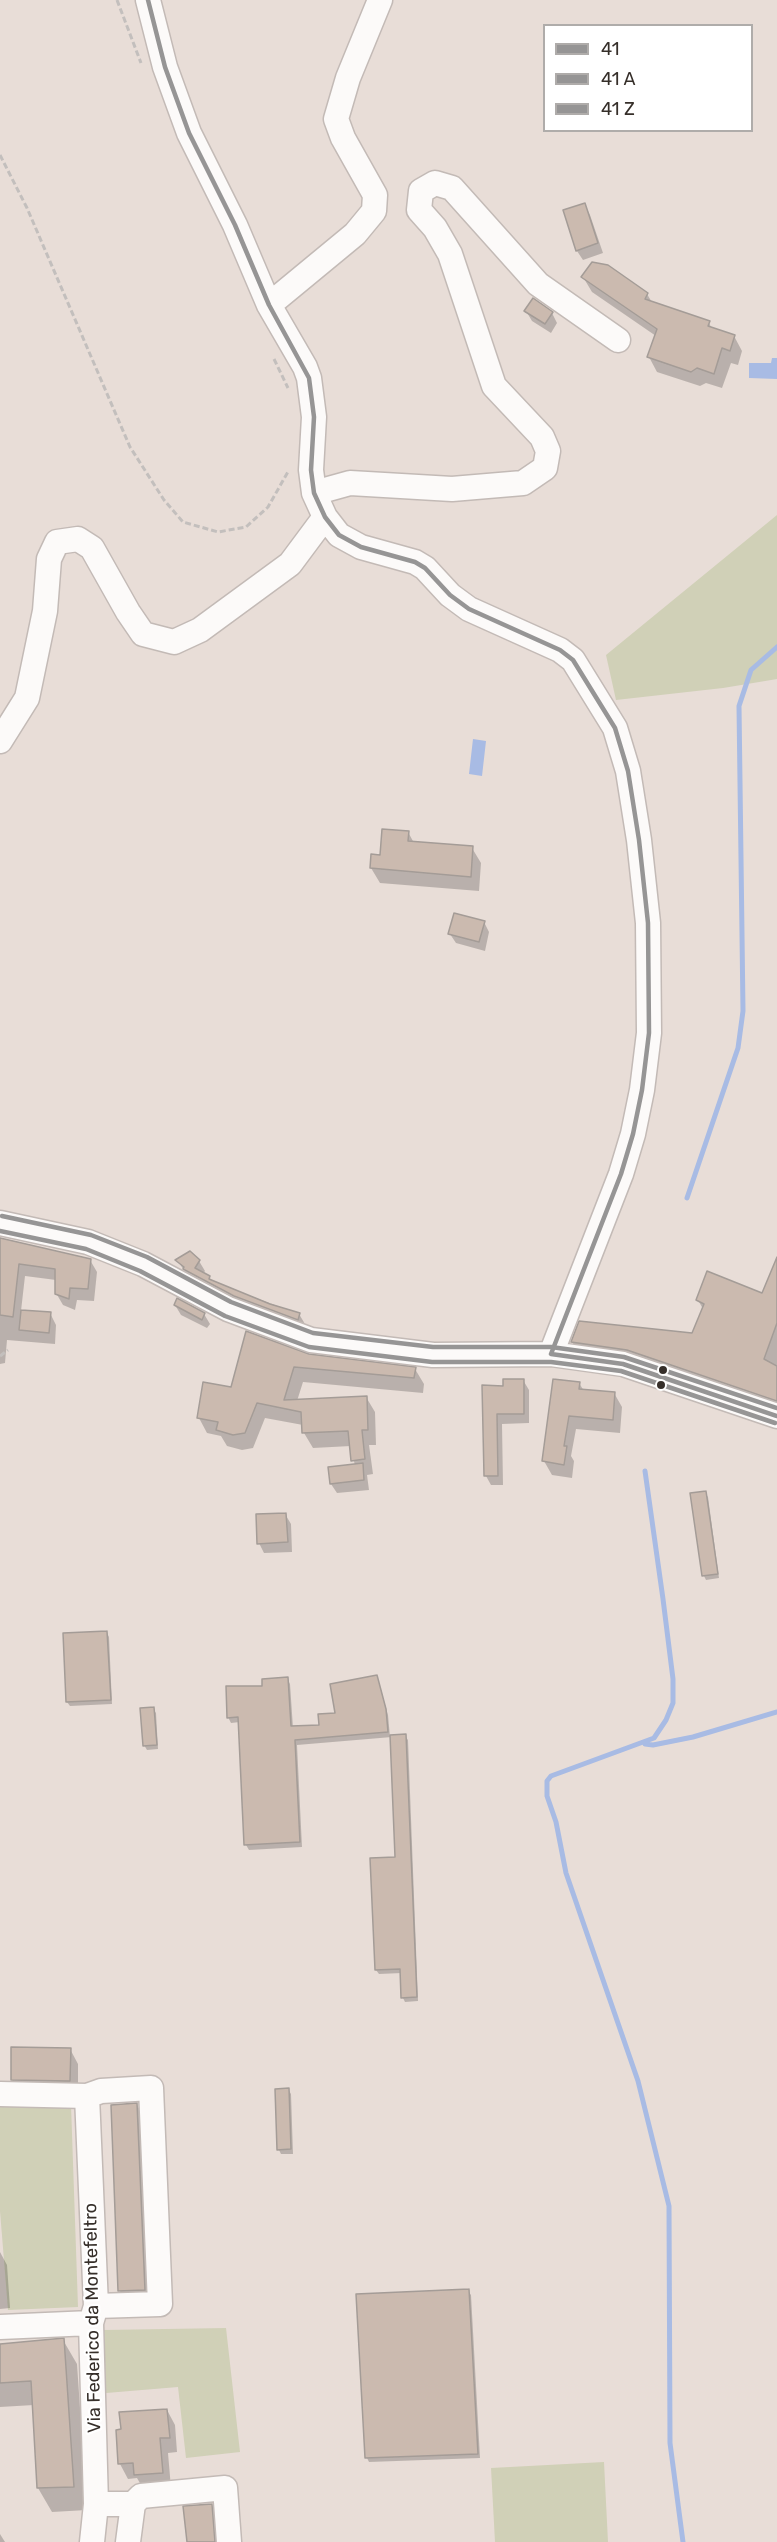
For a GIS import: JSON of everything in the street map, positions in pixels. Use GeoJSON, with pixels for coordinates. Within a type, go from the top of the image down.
{"type":"FeatureCollection","features":[{"type":"Feature","properties":{"kind":"street"},"geometry":{"type":"LineString","coordinates":[[148,0],[165,67],[189,133],[232,217],[269,305],[305,367],[312,389],[314,417],[310,470],[314,494],[325,517],[339,535],[361,547],[415,562],[425,568],[450,595],[469,609],[560,650],[573,660],[615,728],[628,771],[639,840],[648,923],[649,1033],[642,1090],[633,1134],[621,1174],[550,1354]]}},
{"type":"Feature","properties":{"kind":"street"},"geometry":{"type":"LineString","coordinates":[[269,305],[355,234],[374,211],[375,195],[343,138],[336,119],[348,78],[380,0]]}},
{"type":"Feature","properties":{"kind":"street"},"geometry":{"type":"LineString","coordinates":[[314,494],[350,483],[452,489],[523,483],[545,468],[548,451],[542,437],[494,386],[465,293],[450,254],[435,228],[419,210],[421,191],[435,183],[452,188],[538,284],[618,340]]}},
{"type":"Feature","properties":{"kind":"street"},"geometry":{"type":"LineString","coordinates":[[0,741],[27,698],[45,611],[49,559],[57,542],[78,539],[92,548],[143,634],[174,642],[200,630],[290,564],[325,517]]}},
{"type":"Feature","properties":{"kind":"street"},"geometry":{"type":"LineString","coordinates":[[0,1223],[88,1242],[143,1264],[228,1310],[311,1340],[433,1355],[550,1354],[623,1364],[777,1416]]}},
{"type":"Feature","properties":{"kind":"street"},"geometry":{"type":"LineString","coordinates":[[0,2094],[87,2096],[100,2091],[151,2088],[160,2304],[0,2327]]}},
{"type":"Feature","properties":{"kind":"street","name":"Via Federico da Montefeltro"},"geometry":{"type":"LineString","coordinates":[[87,2096],[94,2314],[96,2504],[92,2542]]}},
{"type":"Feature","properties":{"kind":"street"},"geometry":{"type":"LineString","coordinates":[[128,2542],[133,2504],[141,2496],[225,2488],[229,2542]]}},
{"type":"Feature","properties":{"kind":"street"},"geometry":{"type":"LineString","coordinates":[[96,2504],[133,2504]]}},
{"type":"Feature","properties":{"kind":"path"},"geometry":{"type":"LineString","coordinates":[[117,0],[142,65]]}},
{"type":"Feature","properties":{"kind":"path"},"geometry":{"type":"LineString","coordinates":[[0,155],[27,208],[130,447],[164,500],[183,522],[218,532],[246,527],[268,507],[293,464]]}},
{"type":"Feature","properties":{"kind":"path"},"geometry":{"type":"LineString","coordinates":[[272,354],[292,396]]}},
{"type":"Feature","properties":{"kind":"path"},"geometry":{"type":"LineString","coordinates":[[0,1356],[8,1350]]}},
{"type":"Feature","properties":{"kind":"green space"},"geometry":{"type":"Polygon","coordinates":[[[777,515],[777,679],[723,688],[616,700],[606,655],[777,515]]]}},
{"type":"Feature","properties":{"kind":"green space"},"geometry":{"type":"Polygon","coordinates":[[[71,2105],[78,2307],[8,2310],[0,2211],[0,2107],[71,2105]]]}},
{"type":"Feature","properties":{"kind":"green space"},"geometry":{"type":"Polygon","coordinates":[[[226,2328],[240,2452],[186,2458],[178,2387],[106,2393],[104,2330],[226,2328]]]}},
{"type":"Feature","properties":{"kind":"green space"},"geometry":{"type":"Polygon","coordinates":[[[604,2462],[608,2542],[495,2542],[491,2468],[604,2462]]]}},
{"type":"Feature","properties":{"kind":"water"},"geometry":{"type":"Polygon","coordinates":[[[772,358],[777,358],[777,379],[749,378],[749,363],[771,363],[772,358]]]}},
{"type":"Feature","properties":{"kind":"water"},"geometry":{"type":"Polygon","coordinates":[[[473,739],[486,741],[482,776],[469,774],[473,739]]]}},
{"type":"Feature","properties":{"kind":"building"},"geometry":{"type":"Polygon","coordinates":[[[585,203],[598,243],[576,251],[563,210],[585,203]]]}},
{"type":"Feature","properties":{"kind":"building"},"geometry":{"type":"Polygon","coordinates":[[[592,262],[608,265],[648,293],[645,299],[710,321],[708,326],[735,335],[730,351],[722,348],[714,374],[697,368],[691,372],[647,357],[657,329],[581,277],[592,262]]]}},
{"type":"Feature","properties":{"kind":"building"},"geometry":{"type":"Polygon","coordinates":[[[533,298],[553,312],[545,324],[524,311],[533,298]]]}},
{"type":"Feature","properties":{"kind":"building"},"geometry":{"type":"Polygon","coordinates":[[[382,829],[409,831],[408,841],[473,846],[471,877],[370,868],[371,854],[380,855],[382,829]]]}},
{"type":"Feature","properties":{"kind":"building"},"geometry":{"type":"Polygon","coordinates":[[[454,913],[485,921],[479,942],[448,934],[454,913]]]}},
{"type":"Feature","properties":{"kind":"building"},"geometry":{"type":"Polygon","coordinates":[[[0,1238],[91,1259],[88,1289],[70,1288],[69,1299],[55,1294],[55,1269],[19,1264],[13,1317],[0,1315],[0,1238]]]}},
{"type":"Feature","properties":{"kind":"building"},"geometry":{"type":"Polygon","coordinates":[[[190,1251],[200,1260],[195,1268],[210,1276],[209,1279],[270,1304],[300,1313],[298,1320],[234,1296],[183,1269],[184,1267],[175,1260],[190,1251]]]}},
{"type":"Feature","properties":{"kind":"building"},"geometry":{"type":"Polygon","coordinates":[[[777,1257],[777,1323],[764,1359],[777,1366],[777,1401],[627,1350],[571,1342],[579,1321],[692,1333],[704,1304],[696,1300],[707,1271],[762,1293],[777,1257]]]}},
{"type":"Feature","properties":{"kind":"building"},"geometry":{"type":"Polygon","coordinates":[[[177,1298],[205,1313],[202,1320],[174,1305],[177,1298]]]}},
{"type":"Feature","properties":{"kind":"building"},"geometry":{"type":"Polygon","coordinates":[[[21,1310],[51,1312],[49,1333],[19,1330],[21,1310]]]}},
{"type":"Feature","properties":{"kind":"building"},"geometry":{"type":"Polygon","coordinates":[[[246,1331],[309,1354],[416,1367],[414,1378],[294,1367],[284,1400],[367,1396],[368,1430],[362,1430],[365,1459],[351,1461],[348,1431],[302,1433],[301,1412],[257,1403],[245,1433],[233,1435],[216,1430],[218,1422],[197,1418],[203,1382],[231,1387],[246,1331]]]}},
{"type":"Feature","properties":{"kind":"building"},"geometry":{"type":"Polygon","coordinates":[[[503,1379],[524,1379],[524,1414],[497,1414],[498,1476],[484,1476],[482,1385],[503,1386],[503,1379]]]}},
{"type":"Feature","properties":{"kind":"building"},"geometry":{"type":"Polygon","coordinates":[[[553,1379],[580,1382],[579,1389],[615,1392],[613,1420],[569,1416],[564,1446],[567,1446],[564,1465],[542,1461],[553,1379]]]}},
{"type":"Feature","properties":{"kind":"building"},"geometry":{"type":"Polygon","coordinates":[[[363,1463],[364,1480],[330,1484],[328,1467],[363,1463]]]}},
{"type":"Feature","properties":{"kind":"building"},"geometry":{"type":"Polygon","coordinates":[[[706,1491],[718,1574],[702,1576],[690,1493],[706,1491]]]}},
{"type":"Feature","properties":{"kind":"building"},"geometry":{"type":"Polygon","coordinates":[[[286,1513],[288,1542],[257,1544],[256,1514],[286,1513]]]}},
{"type":"Feature","properties":{"kind":"building"},"geometry":{"type":"Polygon","coordinates":[[[107,1631],[111,1700],[66,1702],[63,1633],[107,1631]]]}},
{"type":"Feature","properties":{"kind":"building"},"geometry":{"type":"Polygon","coordinates":[[[377,1675],[386,1709],[388,1732],[295,1740],[300,1842],[244,1845],[238,1717],[227,1718],[226,1686],[262,1686],[262,1679],[288,1677],[291,1726],[319,1725],[318,1714],[335,1713],[330,1684],[377,1675]]]}},
{"type":"Feature","properties":{"kind":"building"},"geometry":{"type":"Polygon","coordinates":[[[154,1707],[157,1745],[143,1746],[140,1708],[154,1707]]]}},
{"type":"Feature","properties":{"kind":"building"},"geometry":{"type":"Polygon","coordinates":[[[406,1734],[417,1997],[401,1998],[400,1969],[375,1970],[370,1858],[395,1857],[390,1735],[406,1734]]]}},
{"type":"Feature","properties":{"kind":"building"},"geometry":{"type":"Polygon","coordinates":[[[11,2047],[71,2048],[70,2081],[11,2080],[11,2047]]]}},
{"type":"Feature","properties":{"kind":"building"},"geometry":{"type":"Polygon","coordinates":[[[289,2088],[291,2149],[277,2150],[275,2089],[289,2088]]]}},
{"type":"Feature","properties":{"kind":"building"},"geometry":{"type":"Polygon","coordinates":[[[137,2103],[145,2290],[118,2291],[111,2105],[137,2103]]]}},
{"type":"Feature","properties":{"kind":"building"},"geometry":{"type":"Polygon","coordinates":[[[469,2289],[478,2454],[365,2458],[356,2294],[469,2289]]]}},
{"type":"Feature","properties":{"kind":"building"},"geometry":{"type":"Polygon","coordinates":[[[64,2338],[74,2487],[37,2488],[31,2381],[0,2383],[0,2344],[64,2338]]]}},
{"type":"Feature","properties":{"kind":"building"},"geometry":{"type":"Polygon","coordinates":[[[167,2409],[170,2438],[160,2438],[163,2473],[134,2475],[133,2463],[118,2464],[116,2430],[121,2429],[119,2412],[167,2409]]]}},
{"type":"Feature","properties":{"kind":"building"},"geometry":{"type":"Polygon","coordinates":[[[212,2504],[215,2542],[187,2542],[183,2506],[212,2504]]]}},
{"type":"Feature","properties":{"kind":"waterway"},"geometry":{"type":"LineString","coordinates":[[687,1198],[738,1048],[743,1011],[739,706],[751,670],[777,647]]}},
{"type":"Feature","properties":{"kind":"waterway"},"geometry":{"type":"LineString","coordinates":[[645,1471],[673,1679],[673,1703],[666,1720],[654,1738],[551,1776],[547,1781],[547,1796],[556,1822],[566,1873],[638,2081],[669,2206],[670,2443],[683,2542]]}},
{"type":"Feature","properties":{"kind":"waterway"},"geometry":{"type":"LineString","coordinates":[[645,1744],[653,1745],[693,1737],[777,1712]]}},
{"type":"Feature","properties":{"kind":"transit line","name":"41"},"geometry":{"type":"LineString","coordinates":[[148,0],[165,67],[189,133],[235,225],[269,305],[309,378],[314,417],[311,470],[314,493],[325,517],[339,535],[361,547],[415,562],[425,568],[450,595],[469,609],[560,650],[573,660],[615,728],[628,771],[639,840],[648,923],[649,1033],[642,1090],[633,1134],[621,1174],[551,1354],[623,1364],[777,1416]]}},
{"type":"Feature","properties":{"kind":"transit line"},"geometry":{"type":"LineString","coordinates":[[2,1216],[91,1235],[147,1257],[231,1302],[313,1333],[433,1347],[551,1347],[624,1357],[777,1408]]}},
{"type":"Feature","properties":{"kind":"transit line"},"geometry":{"type":"LineString","coordinates":[[0,1231],[86,1249],[140,1271],[225,1316],[309,1347],[432,1362],[551,1362],[621,1371],[775,1423]]}}]}
